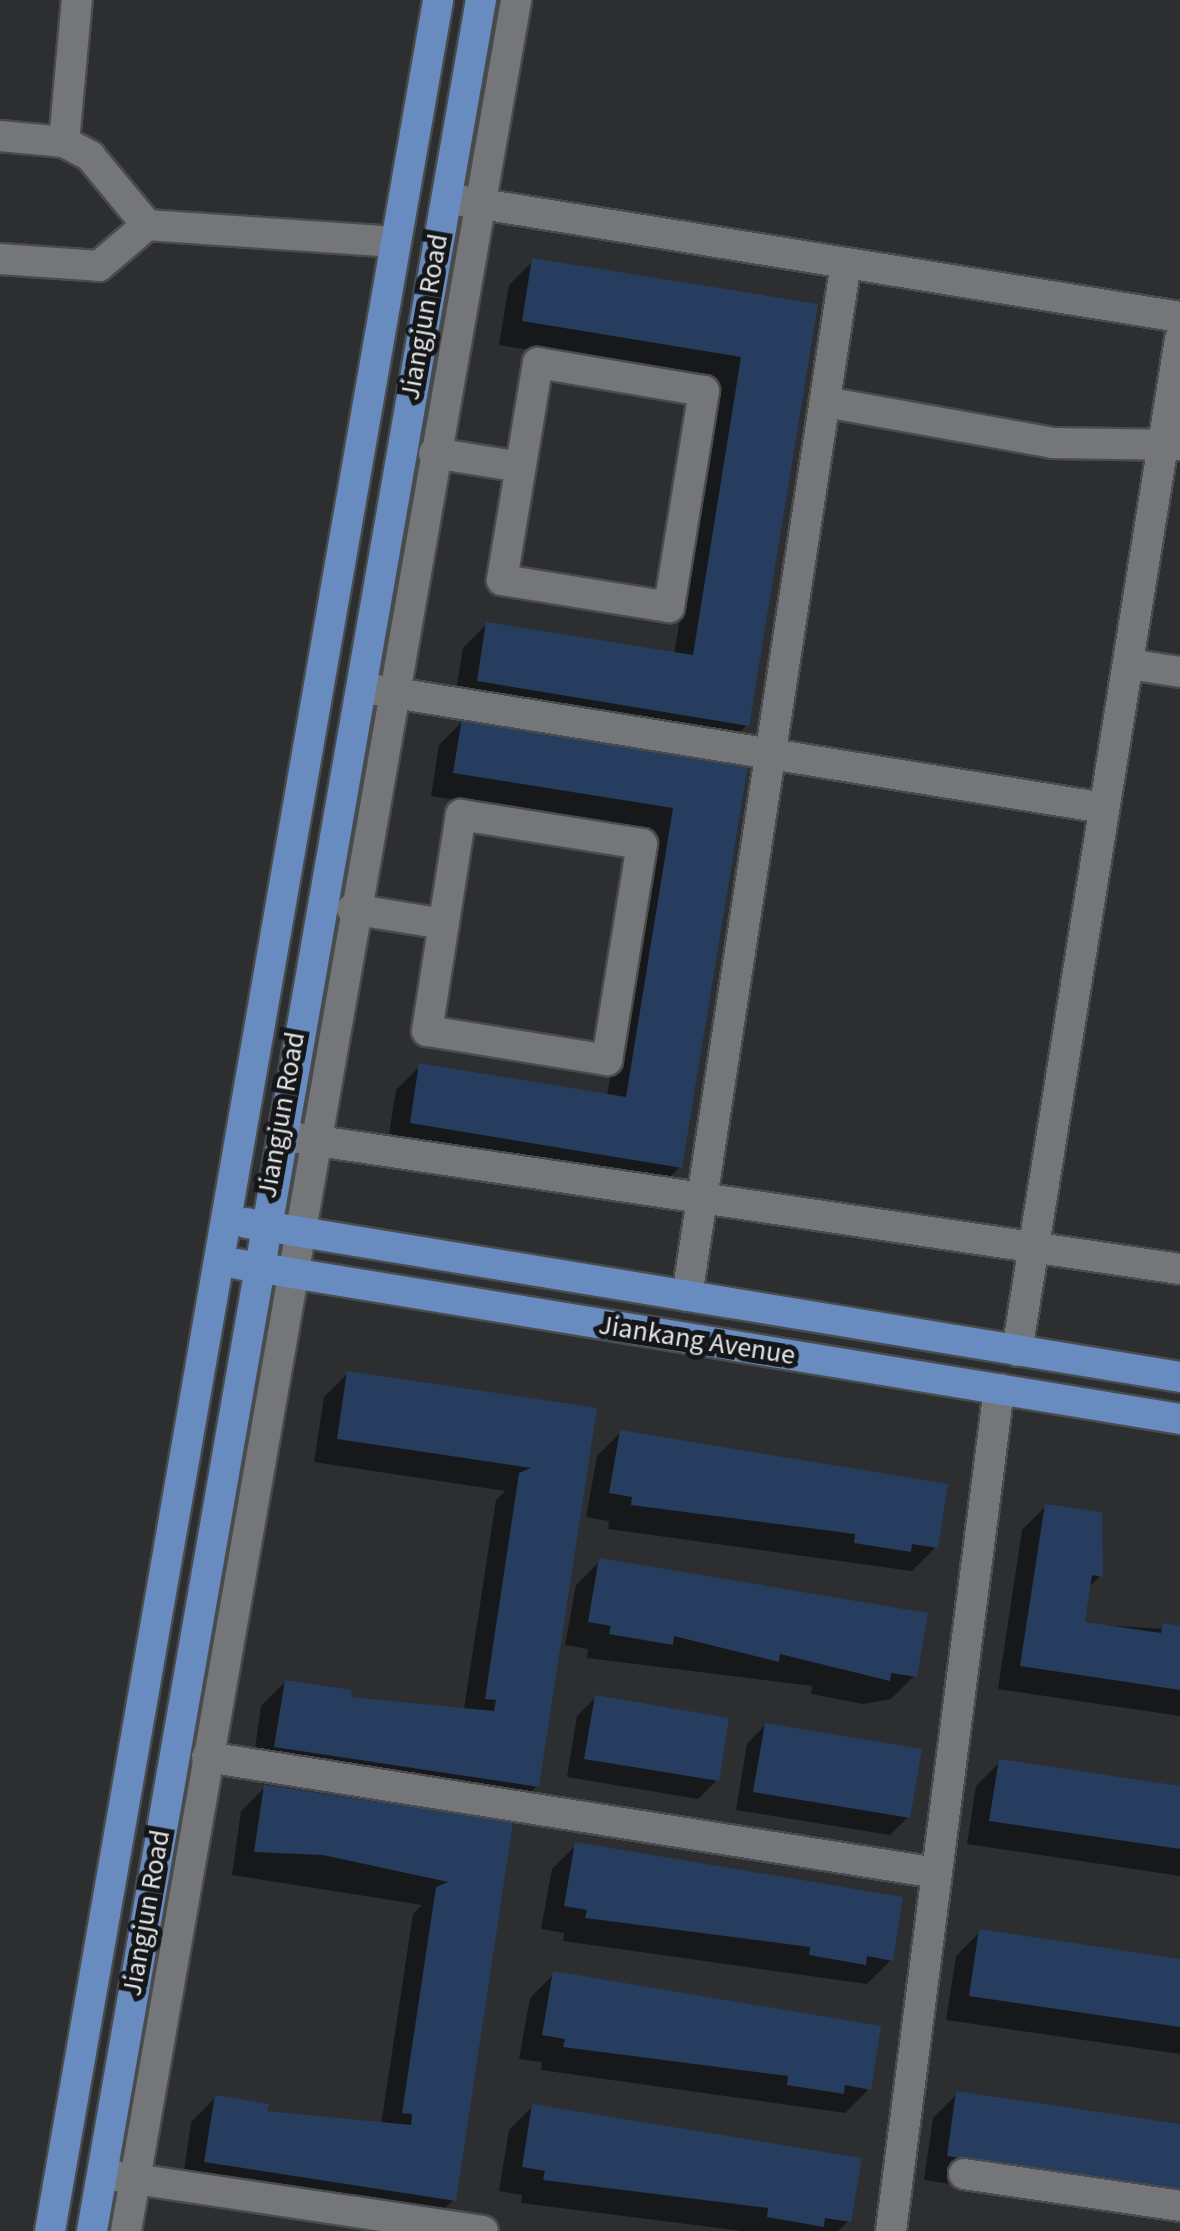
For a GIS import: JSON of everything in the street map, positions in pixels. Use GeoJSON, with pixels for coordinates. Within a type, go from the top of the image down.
{"type":"FeatureCollection","features":[{"type":"Feature","properties":{"kind":"main road","name":"Jiangjun Road"},"geometry":{"type":"LineString","coordinates":[[50,2231],[214,1260],[438,0]]}},
{"type":"Feature","properties":{"kind":"main road","name":"Jiangjun Road"},"geometry":{"type":"LineString","coordinates":[[92,2231],[262,1226],[481,0]]}},
{"type":"Feature","properties":{"kind":"main road","name":"Jiankang Avenue"},"geometry":{"type":"LineString","coordinates":[[222,1219],[1180,1378]]}},
{"type":"Feature","properties":{"kind":"main road","name":"Jiankang Avenue"},"geometry":{"type":"LineString","coordinates":[[214,1260],[1180,1419]]}},
{"type":"Feature","properties":{"kind":"street"},"geometry":{"type":"LineString","coordinates":[[64,142],[77,0]]}},
{"type":"Feature","properties":{"kind":"street"},"geometry":{"type":"LineString","coordinates":[[126,2231],[311,1140],[516,0]]}},
{"type":"Feature","properties":{"kind":"street"},"geometry":{"type":"LineString","coordinates":[[0,136],[64,142],[90,156],[147,225]]}},
{"type":"Feature","properties":{"kind":"street"},"geometry":{"type":"LineString","coordinates":[[445,198],[1180,316]]}},
{"type":"Feature","properties":{"kind":"street"},"geometry":{"type":"LineString","coordinates":[[0,259],[98,266],[147,225],[395,242]]}},
{"type":"Feature","properties":{"kind":"street"},"geometry":{"type":"LineString","coordinates":[[687,1296],[846,262]]}},
{"type":"Feature","properties":{"kind":"street"},"geometry":{"type":"LineString","coordinates":[[1017,1350],[1128,664],[1172,445],[1180,339]]}},
{"type":"Feature","properties":{"kind":"street"},"geometry":{"type":"LineString","coordinates":[[538,363],[704,390],[669,607],[502,580],[520,467],[538,363]]}},
{"type":"Feature","properties":{"kind":"street"},"geometry":{"type":"LineString","coordinates":[[824,402],[1052,443],[1172,445]]}},
{"type":"Feature","properties":{"kind":"street"},"geometry":{"type":"LineString","coordinates":[[434,452],[520,467]]}},
{"type":"Feature","properties":{"kind":"street"},"geometry":{"type":"LineString","coordinates":[[1128,664],[1180,672]]}},
{"type":"Feature","properties":{"kind":"street"},"geometry":{"type":"LineString","coordinates":[[357,687],[1104,808]]}},
{"type":"Feature","properties":{"kind":"street"},"geometry":{"type":"LineString","coordinates":[[462,815],[642,844],[607,1060],[427,1032],[444,924],[462,815]]}},
{"type":"Feature","properties":{"kind":"street"},"geometry":{"type":"LineString","coordinates":[[352,909],[444,924]]}},
{"type":"Feature","properties":{"kind":"street"},"geometry":{"type":"LineString","coordinates":[[278,1136],[1180,1269]]}},
{"type":"Feature","properties":{"kind":"street"},"geometry":{"type":"LineString","coordinates":[[891,2231],[999,1390]]}},
{"type":"Feature","properties":{"kind":"street"},"geometry":{"type":"LineString","coordinates":[[207,1756],[937,1873]]}},
{"type":"Feature","properties":{"kind":"street"},"geometry":{"type":"LineString","coordinates":[[102,2174],[483,2231]]}},
{"type":"Feature","properties":{"kind":"street"},"geometry":{"type":"LineString","coordinates":[[964,2174],[1180,2206]]}},
{"type":"Feature","properties":{"kind":"building"},"geometry":{"type":"Polygon","coordinates":[[[532,258],[818,304],[749,726],[477,681],[486,622],[693,655],[741,357],[522,321],[532,258]]]}},
{"type":"Feature","properties":{"kind":"building"},"geometry":{"type":"Polygon","coordinates":[[[462,718],[748,765],[682,1168],[410,1123],[419,1063],[626,1097],[673,808],[453,773],[462,718]]]}},
{"type":"Feature","properties":{"kind":"building"},"geometry":{"type":"Polygon","coordinates":[[[347,1371],[597,1408],[539,1787],[274,1747],[285,1680],[352,1690],[351,1697],[494,1711],[496,1700],[485,1699],[519,1473],[531,1468],[337,1439],[347,1371]]]}},
{"type":"Feature","properties":{"kind":"building"},"geometry":{"type":"Polygon","coordinates":[[[620,1430],[948,1484],[938,1548],[912,1544],[911,1552],[854,1543],[855,1534],[631,1505],[632,1497],[609,1493],[620,1430]]]}},
{"type":"Feature","properties":{"kind":"building"},"geometry":{"type":"Polygon","coordinates":[[[1045,1504],[1102,1512],[1103,1577],[1092,1575],[1085,1622],[1161,1633],[1163,1623],[1180,1626],[1180,1690],[1020,1666],[1045,1504]]]}},
{"type":"Feature","properties":{"kind":"building"},"geometry":{"type":"Polygon","coordinates":[[[599,1558],[928,1613],[917,1677],[891,1673],[890,1681],[780,1654],[779,1662],[674,1636],[673,1645],[609,1634],[611,1626],[588,1622],[599,1558]]]}},
{"type":"Feature","properties":{"kind":"building"},"geometry":{"type":"Polygon","coordinates":[[[595,1695],[729,1718],[719,1781],[584,1759],[595,1695]]]}},
{"type":"Feature","properties":{"kind":"building"},"geometry":{"type":"Polygon","coordinates":[[[765,1723],[922,1749],[910,1818],[753,1792],[765,1723]]]}},
{"type":"Feature","properties":{"kind":"building"},"geometry":{"type":"Polygon","coordinates":[[[999,1759],[1180,1786],[1180,1849],[989,1821],[999,1759]]]}},
{"type":"Feature","properties":{"kind":"building"},"geometry":{"type":"Polygon","coordinates":[[[264,1785],[513,1822],[456,2201],[204,2162],[215,2095],[269,2104],[267,2111],[411,2125],[412,2114],[402,2113],[436,1887],[448,1882],[323,1855],[254,1852],[264,1785]]]}},
{"type":"Feature","properties":{"kind":"building"},"geometry":{"type":"Polygon","coordinates":[[[575,1842],[903,1897],[893,1961],[867,1956],[866,1965],[809,1955],[810,1947],[585,1918],[587,1910],[564,1906],[575,1842]]]}},
{"type":"Feature","properties":{"kind":"building"},"geometry":{"type":"Polygon","coordinates":[[[979,1929],[1180,1959],[1180,2027],[969,1996],[979,1929]]]}},
{"type":"Feature","properties":{"kind":"building"},"geometry":{"type":"Polygon","coordinates":[[[553,1971],[881,2026],[871,2090],[845,2085],[844,2094],[787,2085],[788,2076],[563,2047],[565,2039],[542,2035],[553,1971]]]}},
{"type":"Feature","properties":{"kind":"building"},"geometry":{"type":"Polygon","coordinates":[[[956,2091],[1180,2124],[1180,2191],[947,2156],[956,2091]]]}},
{"type":"Feature","properties":{"kind":"building"},"geometry":{"type":"Polygon","coordinates":[[[532,2104],[862,2158],[851,2222],[825,2218],[824,2227],[767,2217],[768,2208],[543,2180],[545,2171],[522,2167],[532,2104]]]}}]}
